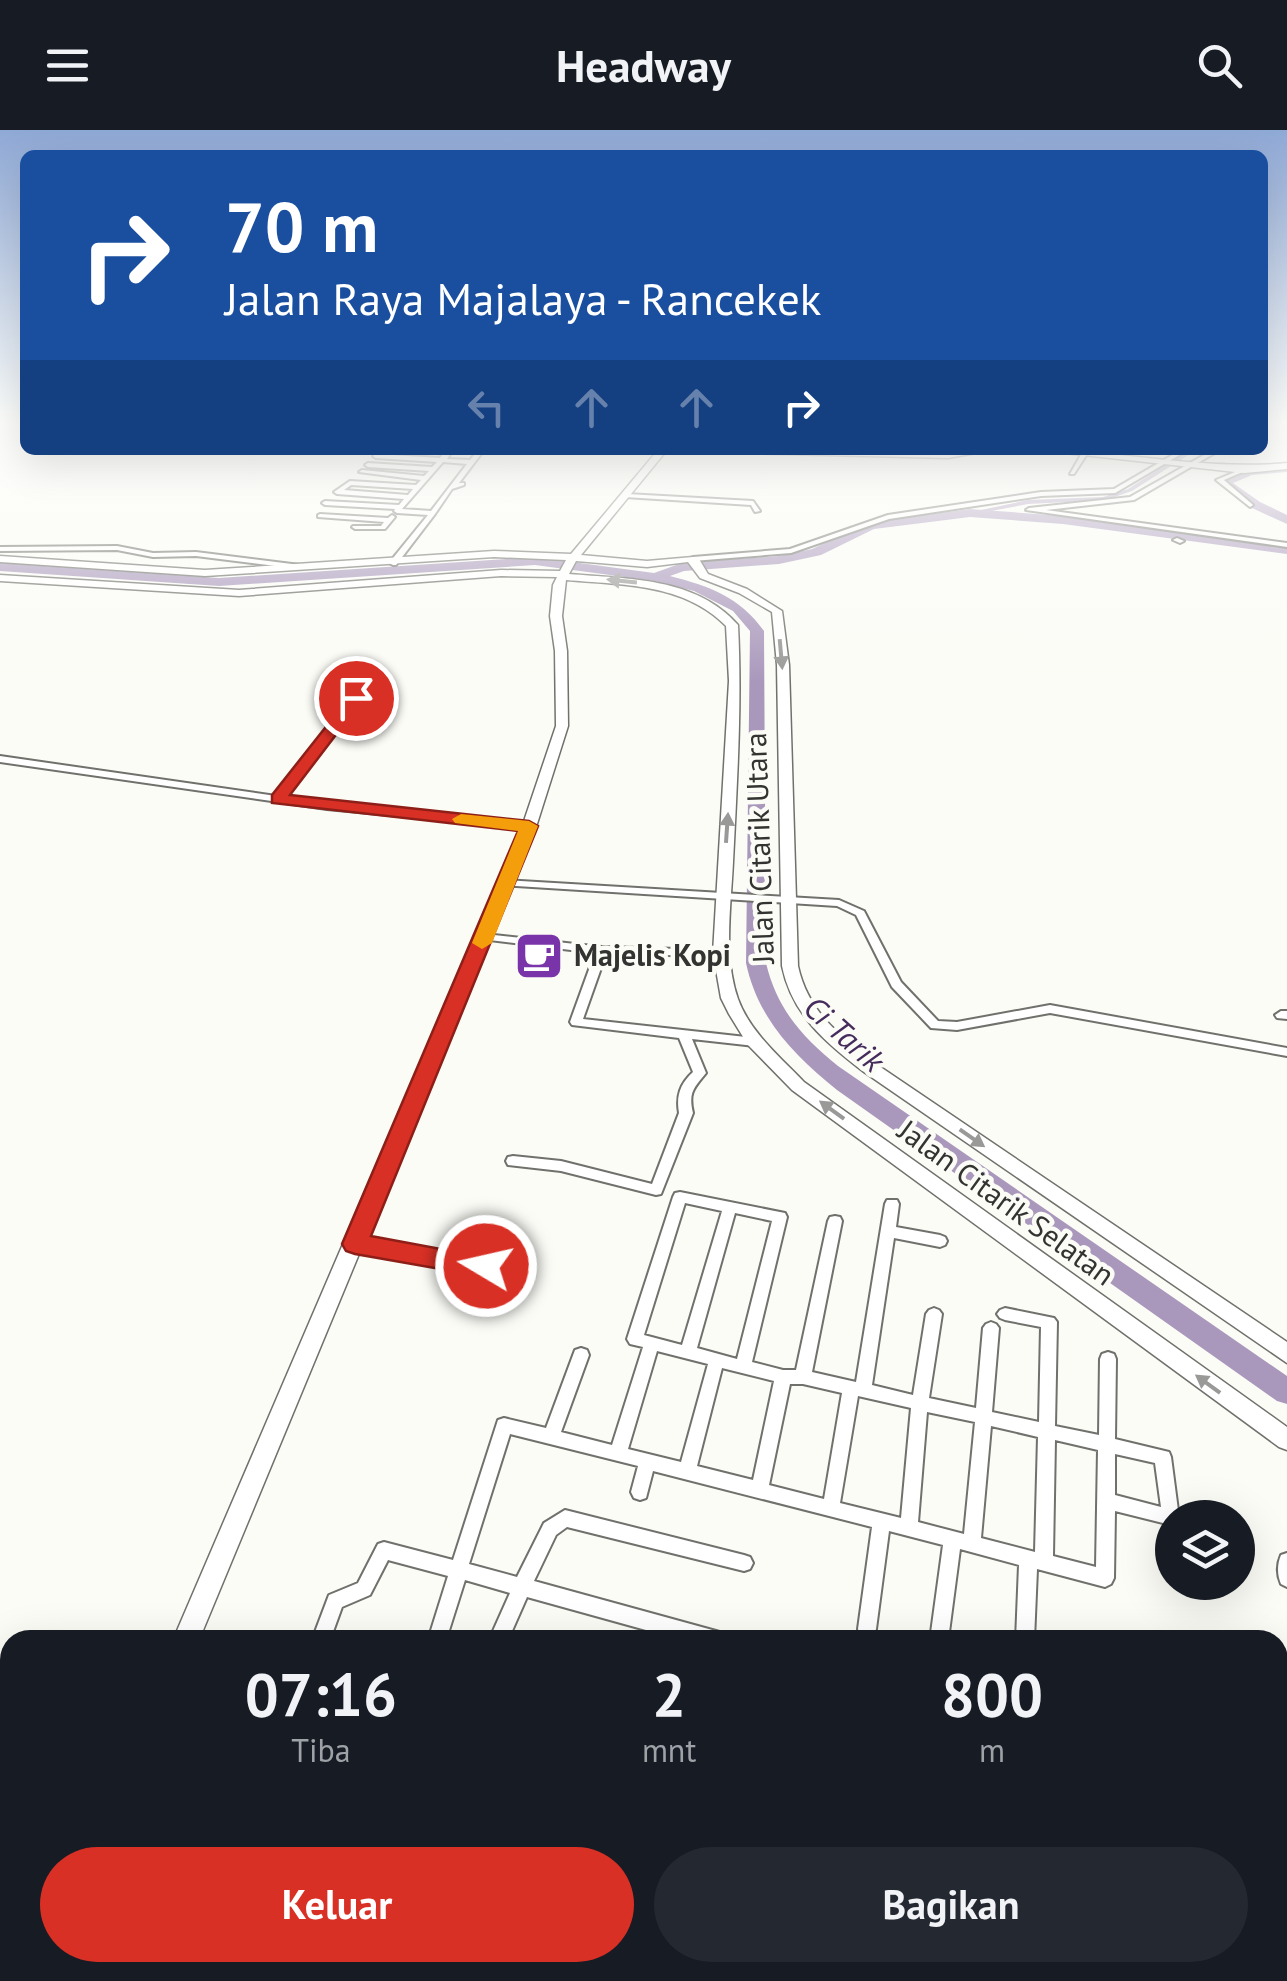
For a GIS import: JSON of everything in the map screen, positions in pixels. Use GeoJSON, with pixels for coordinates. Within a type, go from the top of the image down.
{"type":"FeatureCollection","features":[{"type":"Feature","properties":{"kind":"street"},"geometry":{"type":"LineString","coordinates":[[333,517],[340,508]]}},
{"type":"Feature","properties":{"kind":"street"},"geometry":{"type":"LineString","coordinates":[[362,518],[371,508]]}},
{"type":"Feature","properties":{"kind":"street"},"geometry":{"type":"LineString","coordinates":[[393,508],[432,513]]}},
{"type":"Feature","properties":{"kind":"street"},"geometry":{"type":"LineString","coordinates":[[393,563],[436,508]]}},
{"type":"Feature","properties":{"kind":"street"},"geometry":{"type":"LineString","coordinates":[[190,1630],[529,826],[562,726],[561,650],[556,616],[567,567],[617,508]]}},
{"type":"Feature","properties":{"kind":"street"},"geometry":{"type":"LineString","coordinates":[[0,578],[239,594],[567,567],[696,564],[803,548],[888,517],[945,508]]}},
{"type":"Feature","properties":{"kind":"street"},"geometry":{"type":"LineString","coordinates":[[1044,508],[1029,510],[1287,545]]}},
{"type":"Feature","properties":{"kind":"street"},"geometry":{"type":"LineString","coordinates":[[355,527],[382,528],[398,509]]}},
{"type":"Feature","properties":{"kind":"street"},"geometry":{"type":"LineString","coordinates":[[320,516],[390,520]]}},
{"type":"Feature","properties":{"kind":"street"},"geometry":{"type":"LineString","coordinates":[[0,549],[118,548],[153,555],[196,554],[308,568]]}},
{"type":"Feature","properties":{"kind":"street"},"geometry":{"type":"LineString","coordinates":[[0,559],[195,572],[308,568],[361,559],[393,563],[494,554],[567,567]]}},
{"type":"Feature","properties":{"kind":"street","name":"Jalan Citarik Utara"},"geometry":{"type":"LineString","coordinates":[[696,564],[704,576],[777,610],[783,665],[786,900],[792,984],[812,1018],[838,1044],[1287,1354]]}},
{"type":"Feature","properties":{"kind":"street","name":"Jalan Citarik Selatan"},"geometry":{"type":"LineString","coordinates":[[567,567],[664,586],[716,608],[732,625],[735,681],[721,953],[728,998],[755,1042],[798,1086],[1287,1440]]}},
{"type":"Feature","properties":{"kind":"street"},"geometry":{"type":"LineString","coordinates":[[278,799],[356,698]]}},
{"type":"Feature","properties":{"kind":"street"},"geometry":{"type":"LineString","coordinates":[[0,759],[278,799],[529,826]]}},
{"type":"Feature","properties":{"kind":"street"},"geometry":{"type":"LineString","coordinates":[[505,883],[839,903],[854,908],[896,984],[934,1025],[957,1026],[1050,1009],[1287,1052]]}},
{"type":"Feature","properties":{"kind":"street"},"geometry":{"type":"LineString","coordinates":[[484,937],[602,950],[721,953]]}},
{"type":"Feature","properties":{"kind":"street"},"geometry":{"type":"LineString","coordinates":[[602,950],[576,1022],[755,1042]]}},
{"type":"Feature","properties":{"kind":"street"},"geometry":{"type":"LineString","coordinates":[[512,1161],[550,1164],[656,1190],[686,1112],[684,1092],[700,1073],[685,1037]]}},
{"type":"Feature","properties":{"kind":"street"},"geometry":{"type":"LineString","coordinates":[[744,1364],[780,1217],[680,1198],[635,1339],[716,1362],[744,1364],[782,1377],[803,1377],[1163,1457],[1171,1517],[1106,1501]]}},
{"type":"Feature","properties":{"kind":"street"},"geometry":{"type":"LineString","coordinates":[[831,1508],[892,1204]]}},
{"type":"Feature","properties":{"kind":"street"},"geometry":{"type":"LineString","coordinates":[[688,1351],[730,1207]]}},
{"type":"Feature","properties":{"kind":"street"},"geometry":{"type":"LineString","coordinates":[[803,1377],[835,1221]]}},
{"type":"Feature","properties":{"kind":"street"},"geometry":{"type":"LineString","coordinates":[[888,1231],[940,1241]]}},
{"type":"Feature","properties":{"kind":"street"},"geometry":{"type":"LineString","coordinates":[[355,1244],[483,1268],[491,1256]]}},
{"type":"Feature","properties":{"kind":"street"},"geometry":{"type":"LineString","coordinates":[[909,1528],[920,1403],[934,1314]]}},
{"type":"Feature","properties":{"kind":"street"},"geometry":{"type":"LineString","coordinates":[[1006,1314],[1050,1322],[1046,1434],[1026,1630]]}},
{"type":"Feature","properties":{"kind":"street"},"geometry":{"type":"LineString","coordinates":[[942,1630],[963,1542],[991,1328]]}},
{"type":"Feature","properties":{"kind":"street"},"geometry":{"type":"LineString","coordinates":[[618,1454],[651,1346]]}},
{"type":"Feature","properties":{"kind":"street"},"geometry":{"type":"LineString","coordinates":[[551,1438],[580,1355]]}},
{"type":"Feature","properties":{"kind":"street"},"geometry":{"type":"LineString","coordinates":[[441,1630],[504,1426],[1105,1578],[1108,1359]]}},
{"type":"Feature","properties":{"kind":"street"},"geometry":{"type":"LineString","coordinates":[[686,1472],[716,1362]]}},
{"type":"Feature","properties":{"kind":"street"},"geometry":{"type":"LineString","coordinates":[[758,1490],[782,1377]]}},
{"type":"Feature","properties":{"kind":"street"},"geometry":{"type":"LineString","coordinates":[[640,1492],[647,1462]]}},
{"type":"Feature","properties":{"kind":"street"},"geometry":{"type":"LineString","coordinates":[[503,1630],[550,1529],[566,1518],[744,1564]]}},
{"type":"Feature","properties":{"kind":"street"},"geometry":{"type":"LineString","coordinates":[[867,1629],[882,1521]]}},
{"type":"Feature","properties":{"kind":"street"},"geometry":{"type":"LineString","coordinates":[[325,1630],[336,1601],[364,1589],[384,1550],[679,1630]]}},
{"type":"Feature","properties":{"kind":"street"},"geometry":{"type":"LineString","coordinates":[[1287,1561],[1287,1578]]}},
{"type":"Feature","properties":{"kind":"waterway"},"geometry":{"type":"LineString","coordinates":[[970,513],[994,508]]}},
{"type":"Feature","properties":{"kind":"waterway"},"geometry":{"type":"LineString","coordinates":[[1263,508],[1287,520]]}},
{"type":"Feature","properties":{"kind":"waterway"},"geometry":{"type":"LineString","coordinates":[[655,577],[682,567],[779,560],[816,552],[871,526],[970,513],[1063,520],[1287,550]]}},
{"type":"Feature","properties":{"kind":"waterway"},"geometry":{"type":"LineString","coordinates":[[0,567],[219,582],[535,561],[655,577]]}},
{"type":"Feature","properties":{"kind":"waterway","name":"Ci Tarik"},"geometry":{"type":"LineString","coordinates":[[655,577],[726,600],[757,631],[756,963],[767,1000],[788,1032],[845,1084],[1287,1392]]}},
{"type":"Feature","properties":{"kind":"slow traffic"},"geometry":{"type":"LineString","coordinates":[[461,819],[529,826],[482,943]]}},
{"type":"Feature","properties":{"kind":"place","name":"Majelis Kopi"},"geometry":{"type":"Point","coordinates":[539,956]}},
{"type":"Feature","properties":{"kind":"route"},"geometry":{"type":"LineString","coordinates":[[356,698],[278,799],[529,826],[355,1244],[486,1266]]}}]}
